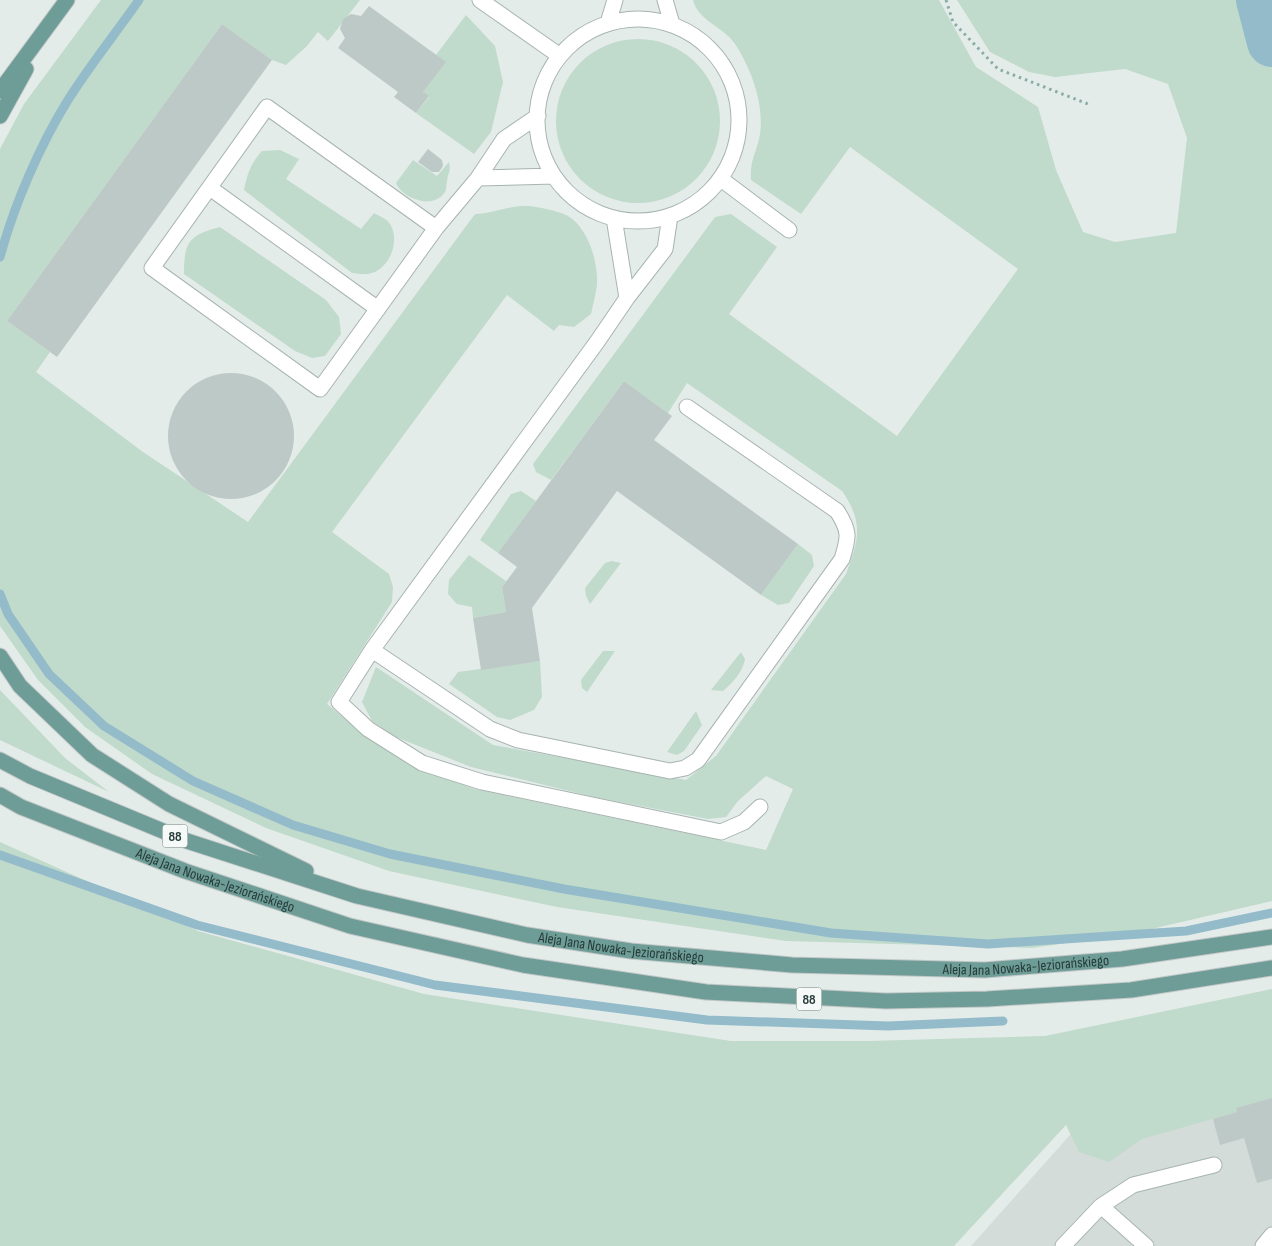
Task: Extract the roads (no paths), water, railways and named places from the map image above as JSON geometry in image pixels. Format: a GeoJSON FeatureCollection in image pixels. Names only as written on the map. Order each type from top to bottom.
{"type":"FeatureCollection","features":[{"type":"Feature","properties":{"kind":"main road"},"geometry":{"type":"LineString","coordinates":[[0,91],[67,0]]}},
{"type":"Feature","properties":{"kind":"main road"},"geometry":{"type":"LineString","coordinates":[[0,116],[54,17]]}},
{"type":"Feature","properties":{"kind":"main road"},"geometry":{"type":"LineString","coordinates":[[0,656],[20,686],[92,755],[169,804],[357,896]]}},
{"type":"Feature","properties":{"kind":"main road","name":"Aleja Jana Nowaka-Jeziorańskiego"},"geometry":{"type":"LineString","coordinates":[[0,760],[30,776],[187,841],[357,896],[527,935],[650,953],[792,966],[985,970],[1122,958],[1272,937]]}},
{"type":"Feature","properties":{"kind":"main road","name":"Aleja Jana Nowaka-Jeziorańskiego"},"geometry":{"type":"LineString","coordinates":[[0,795],[21,807],[185,871],[350,926],[523,965],[706,992],[886,1001],[987,999],[1131,990],[1272,968]]}},
{"type":"Feature","properties":{"kind":"lane"},"geometry":{"type":"LineString","coordinates":[[480,0],[560,56]]}},
{"type":"Feature","properties":{"kind":"lane"},"geometry":{"type":"LineString","coordinates":[[608,23],[615,0]]}},
{"type":"Feature","properties":{"kind":"lane"},"geometry":{"type":"LineString","coordinates":[[665,0],[672,24]]}},
{"type":"Feature","properties":{"kind":"lane"},"geometry":{"type":"LineString","coordinates":[[640,19],[672,24],[705,43],[728,72],[737,99],[739,108],[737,145],[721,179],[698,201],[670,216],[642,221],[614,218],[591,209],[571,194],[554,176],[541,147],[538,116],[543,87],[548,74],[560,56],[590,30],[608,23],[640,19]]}},
{"type":"Feature","properties":{"kind":"lane"},"geometry":{"type":"LineString","coordinates":[[436,228],[267,108],[152,268],[320,389],[436,228],[478,178],[504,139],[538,116]]}},
{"type":"Feature","properties":{"kind":"lane"},"geometry":{"type":"LineString","coordinates":[[478,178],[554,176]]}},
{"type":"Feature","properties":{"kind":"lane"},"geometry":{"type":"LineString","coordinates":[[721,179],[789,230]]}},
{"type":"Feature","properties":{"kind":"lane"},"geometry":{"type":"LineString","coordinates":[[210,188],[378,309]]}},
{"type":"Feature","properties":{"kind":"lane"},"geometry":{"type":"LineString","coordinates":[[670,216],[665,249],[627,298],[598,342],[372,650],[339,702],[368,729],[422,763],[482,782],[721,832],[744,822],[760,807]]}},
{"type":"Feature","properties":{"kind":"lane"},"geometry":{"type":"LineString","coordinates":[[614,218],[627,298]]}},
{"type":"Feature","properties":{"kind":"lane"},"geometry":{"type":"LineString","coordinates":[[372,650],[490,729],[518,740],[670,771],[685,768],[698,760],[842,559],[846,544],[846,526],[837,511],[687,407]]}},
{"type":"Feature","properties":{"kind":"lane"},"geometry":{"type":"LineString","coordinates":[[1063,1246],[1101,1206],[1132,1185],[1214,1165]]}},
{"type":"Feature","properties":{"kind":"lane"},"geometry":{"type":"LineString","coordinates":[[1101,1206],[1146,1246]]}},
{"type":"Feature","properties":{"kind":"lane"},"geometry":{"type":"LineString","coordinates":[[1263,1246],[1272,1235]]}},
{"type":"Feature","properties":{"kind":"waterway"},"geometry":{"type":"LineString","coordinates":[[0,257],[20,196],[48,136],[85,74],[139,0]]}},
{"type":"Feature","properties":{"kind":"waterway"},"geometry":{"type":"LineString","coordinates":[[1261,0],[1272,42]]}},
{"type":"Feature","properties":{"kind":"waterway"},"geometry":{"type":"LineString","coordinates":[[0,594],[8,614],[49,674],[104,726],[193,781],[293,825],[390,854],[564,889],[831,933],[988,944],[1186,931],[1272,913]]}},
{"type":"Feature","properties":{"kind":"waterway"},"geometry":{"type":"LineString","coordinates":[[0,855],[197,925],[435,985],[707,1020],[888,1026],[1003,1021]]}}]}
